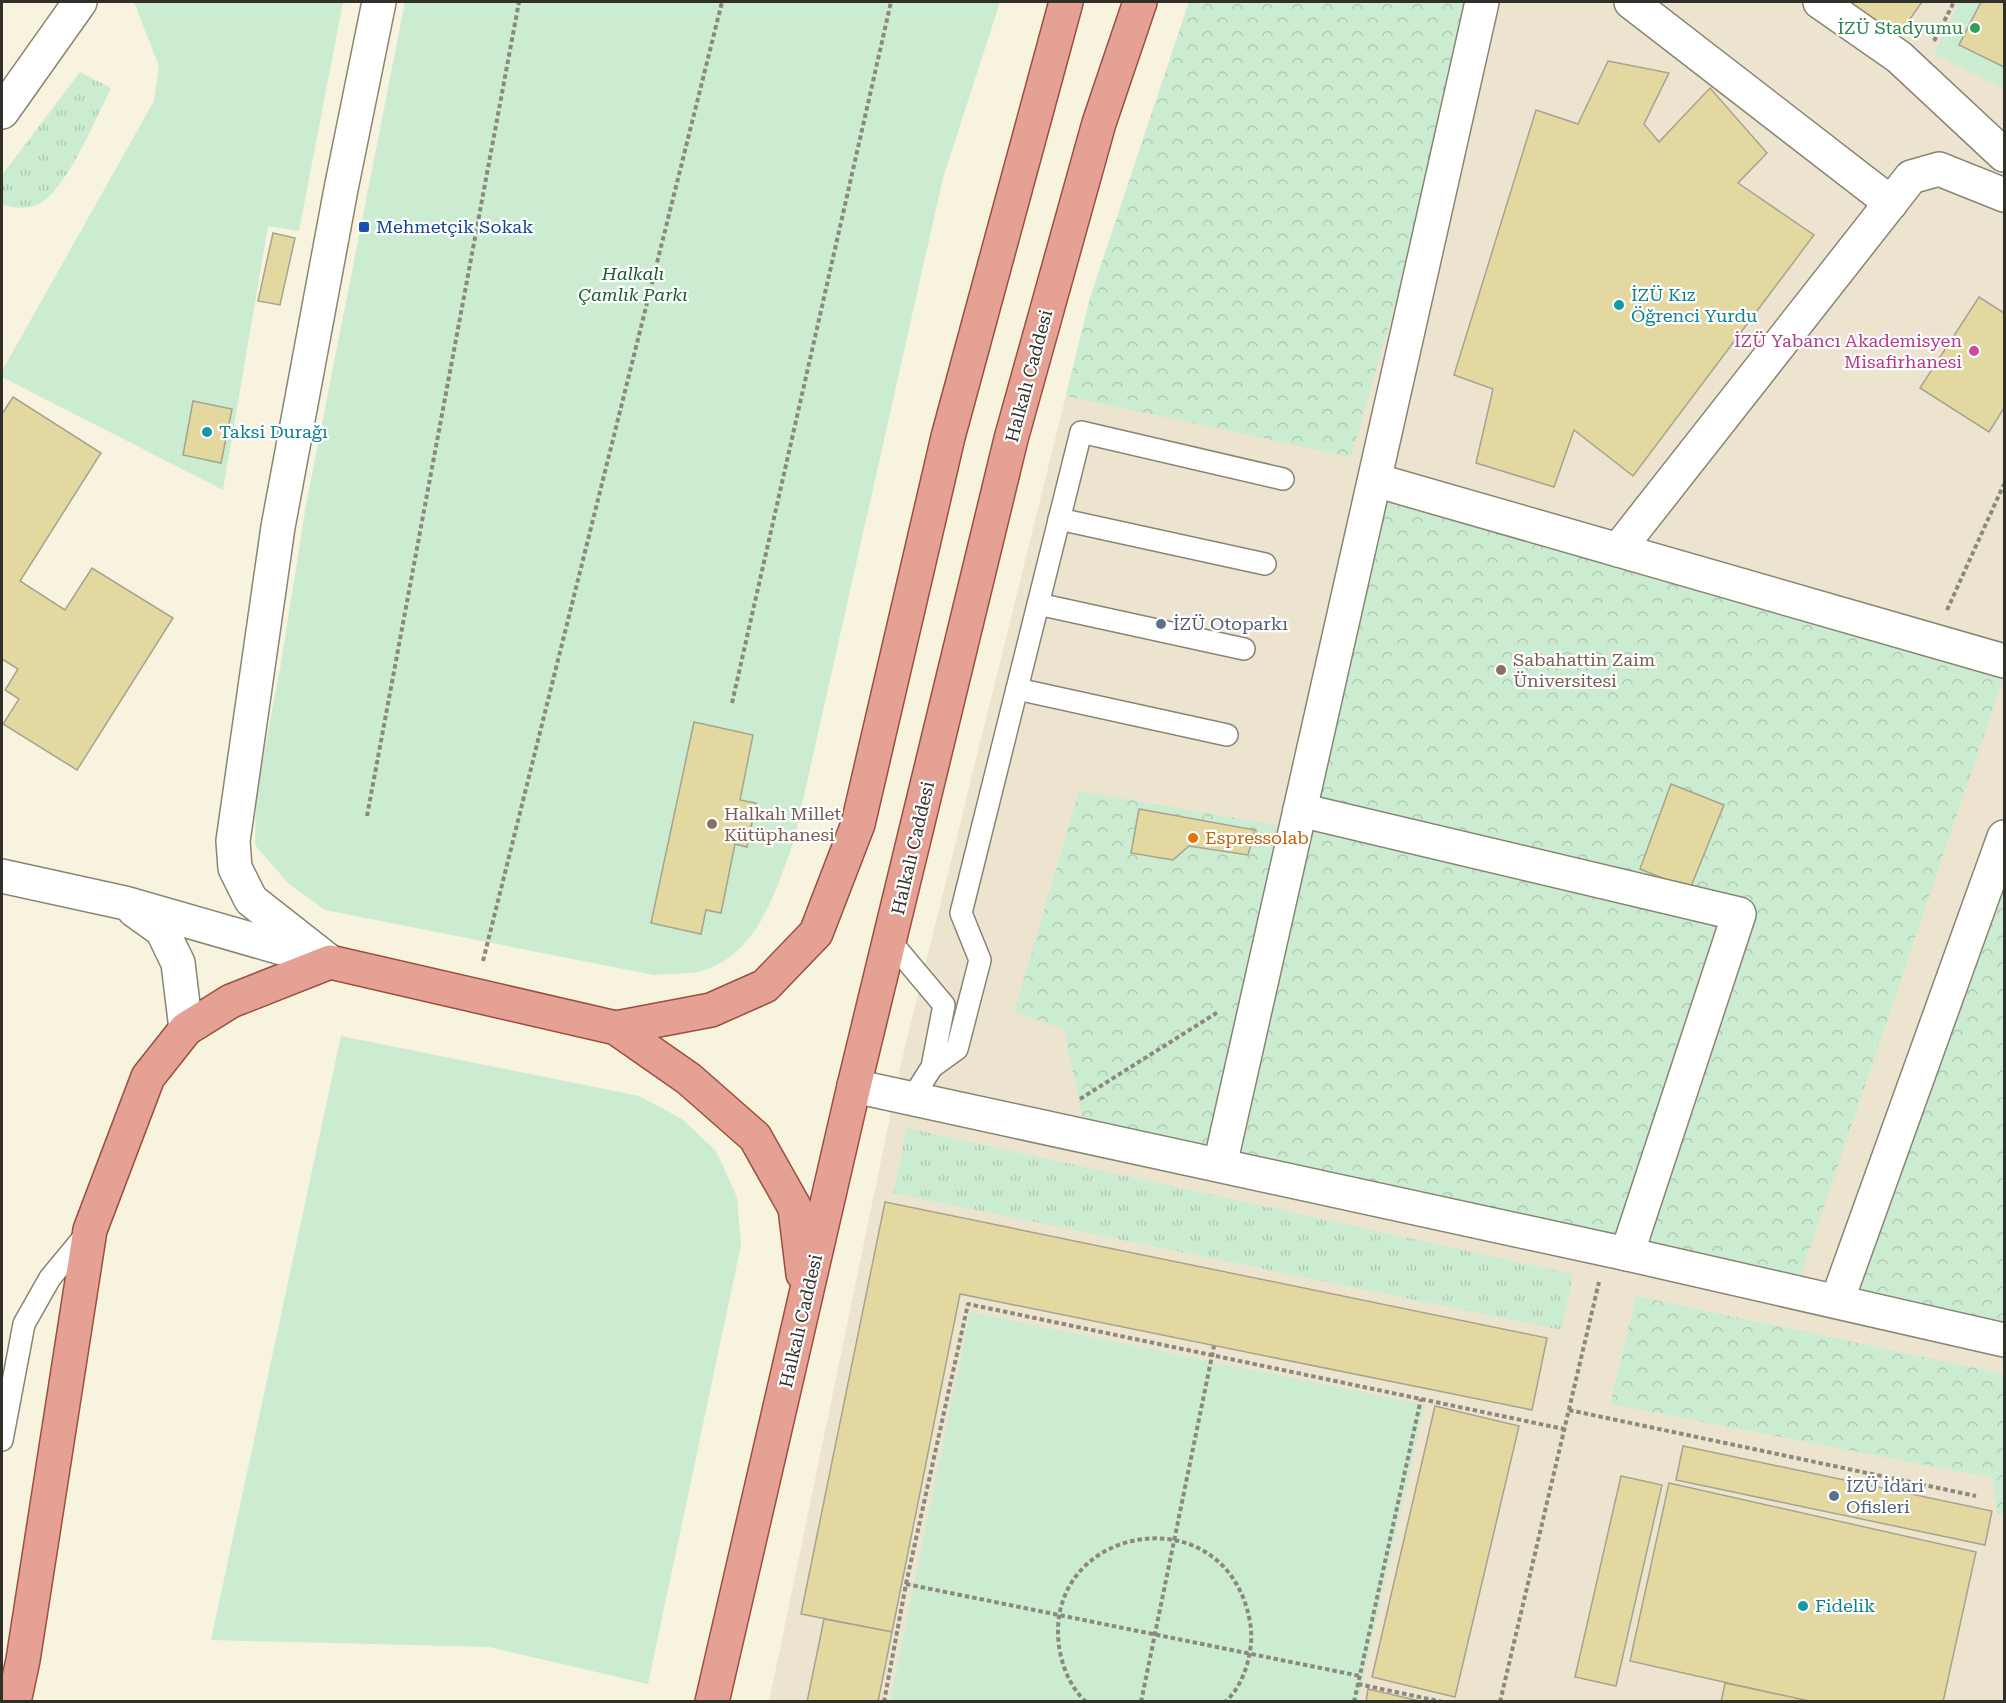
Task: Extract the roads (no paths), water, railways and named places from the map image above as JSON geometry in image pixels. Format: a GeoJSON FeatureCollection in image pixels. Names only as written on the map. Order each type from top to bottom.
{"type":"FeatureCollection","features":[{"type":"Feature","properties":{"kind":"main road"},"geometry":{"type":"LineString","coordinates":[[616,1028],[711,1010],[765,986],[816,933],[858,824],[948,437],[1066,2]]}},
{"type":"Feature","properties":{"kind":"main road","name":"Halkalı Caddesi"},"geometry":{"type":"LineString","coordinates":[[712,1701],[854,1086],[891,942],[1011,439],[1099,123],[1140,2]]}},
{"type":"Feature","properties":{"kind":"main road"},"geometry":{"type":"LineString","coordinates":[[14,1701],[23,1660],[90,1230],[148,1077],[186,1029],[231,1001],[330,962],[616,1028],[689,1079],[755,1137],[795,1208],[806,1300]]}},
{"type":"Feature","properties":{"kind":"street"},"geometry":{"type":"LineString","coordinates":[[2,112],[80,2]]}},
{"type":"Feature","properties":{"kind":"street"},"geometry":{"type":"LineString","coordinates":[[330,962],[251,900],[236,868],[233,840],[279,527],[341,189],[379,2]]}},
{"type":"Feature","properties":{"kind":"street"},"geometry":{"type":"LineString","coordinates":[[1220,1165],[1482,2]]}},
{"type":"Feature","properties":{"kind":"street"},"geometry":{"type":"LineString","coordinates":[[1631,2],[1891,204]]}},
{"type":"Feature","properties":{"kind":"street"},"geometry":{"type":"LineString","coordinates":[[1820,2],[1899,57],[2004,155]]}},
{"type":"Feature","properties":{"kind":"street"},"geometry":{"type":"LineString","coordinates":[[1618,550],[1911,177],[1939,169],[2004,195]]}},
{"type":"Feature","properties":{"kind":"street"},"geometry":{"type":"LineString","coordinates":[[1375,480],[2004,661]]}},
{"type":"Feature","properties":{"kind":"street"},"geometry":{"type":"LineString","coordinates":[[1300,810],[1739,914],[1617,1252]]}},
{"type":"Feature","properties":{"kind":"street"},"geometry":{"type":"LineString","coordinates":[[1837,1301],[2004,837]]}},
{"type":"Feature","properties":{"kind":"street"},"geometry":{"type":"LineString","coordinates":[[2,876],[125,903],[330,962]]}},
{"type":"Feature","properties":{"kind":"street"},"geometry":{"type":"LineString","coordinates":[[125,903],[162,930],[166,938],[178,963],[186,1029]]}},
{"type":"Feature","properties":{"kind":"street"},"geometry":{"type":"LineString","coordinates":[[854,1086],[1617,1252],[2004,1340]]}},
{"type":"Feature","properties":{"kind":"lane"},"geometry":{"type":"LineString","coordinates":[[913,1097],[932,1067],[957,1048],[980,960],[961,913],[1081,432],[1283,479]]}},
{"type":"Feature","properties":{"kind":"lane"},"geometry":{"type":"LineString","coordinates":[[1059,519],[1265,564]]}},
{"type":"Feature","properties":{"kind":"lane"},"geometry":{"type":"LineString","coordinates":[[1038,604],[1244,649]]}},
{"type":"Feature","properties":{"kind":"lane"},"geometry":{"type":"LineString","coordinates":[[1017,689],[1227,735]]}},
{"type":"Feature","properties":{"kind":"lane"},"geometry":{"type":"LineString","coordinates":[[891,942],[944,1005]]}},
{"type":"Feature","properties":{"kind":"lane"},"geometry":{"type":"LineString","coordinates":[[944,1005],[968,1004]]}},
{"type":"Feature","properties":{"kind":"lane"},"geometry":{"type":"LineString","coordinates":[[932,1067],[944,1005]]}},
{"type":"Feature","properties":{"kind":"lane"},"geometry":{"type":"LineString","coordinates":[[2,1440],[24,1324],[34,1302],[55,1271],[90,1230]]}},
{"type":"Feature","properties":{"kind":"place","name":"İZÜ Stadyumu"},"geometry":{"type":"Point","coordinates":[1975,28]}},
{"type":"Feature","properties":{"kind":"place","name":"Mehmetçik Sokak"},"geometry":{"type":"Point","coordinates":[364,227]}},
{"type":"Feature","properties":{"kind":"place","name":"İZÜ Kız Öğrenci Yurdu"},"geometry":{"type":"Point","coordinates":[1619,305]}},
{"type":"Feature","properties":{"kind":"place","name":"İZÜ Yabancı Akademisyen Misafirhanesi"},"geometry":{"type":"Point","coordinates":[1974,351]}},
{"type":"Feature","properties":{"kind":"place","name":"Taksi Durağı"},"geometry":{"type":"Point","coordinates":[207,432]}},
{"type":"Feature","properties":{"kind":"place","name":"İZÜ Otoparkı"},"geometry":{"type":"Point","coordinates":[1161,624]}},
{"type":"Feature","properties":{"kind":"place","name":"Sabahattin Zaim Üniversitesi"},"geometry":{"type":"Point","coordinates":[1501,670]}},
{"type":"Feature","properties":{"kind":"place","name":"Halkalı Millet Kütüphanesi"},"geometry":{"type":"Point","coordinates":[712,824]}},
{"type":"Feature","properties":{"kind":"place","name":"Espressolab"},"geometry":{"type":"Point","coordinates":[1193,838]}},
{"type":"Feature","properties":{"kind":"place","name":"İZÜ İdari Ofisleri"},"geometry":{"type":"Point","coordinates":[1834,1496]}},
{"type":"Feature","properties":{"kind":"place","name":"Fidelik"},"geometry":{"type":"Point","coordinates":[1803,1606]}},
{"type":"Feature","properties":{"kind":"park label","name":"Halkalı Çamlık Parkı"},"geometry":{"type":"Point","coordinates":[633,284]}}]}
